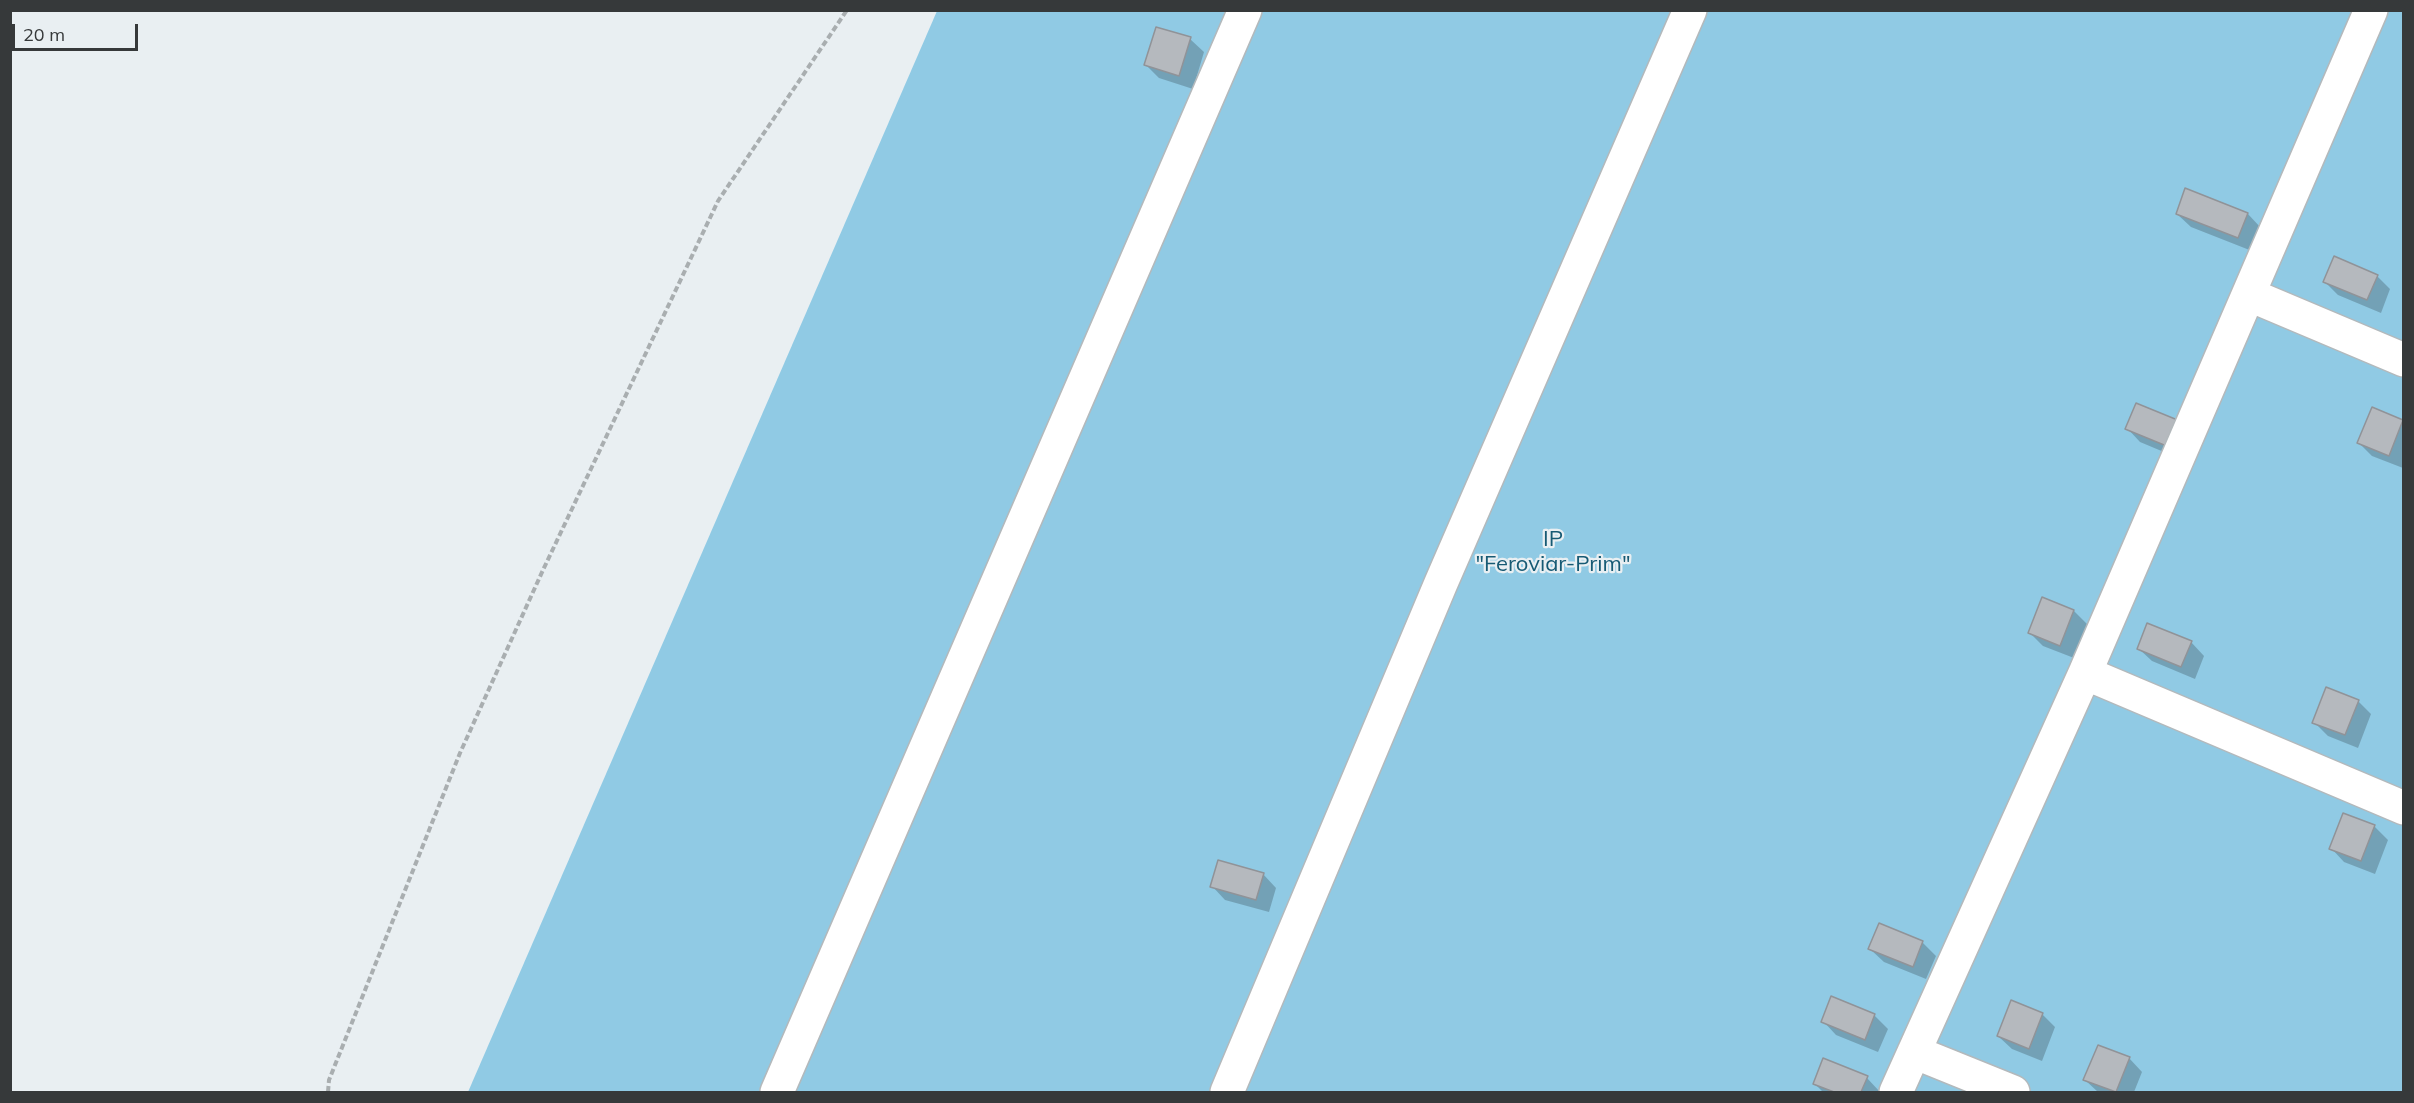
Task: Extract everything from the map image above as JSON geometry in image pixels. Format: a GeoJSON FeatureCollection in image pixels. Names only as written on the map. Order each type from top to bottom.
{"type":"FeatureCollection","features":[{"type":"Feature","properties":{"kind":"street"},"geometry":{"type":"LineString","coordinates":[[777,1092],[1245,10]]}},
{"type":"Feature","properties":{"kind":"street"},"geometry":{"type":"LineString","coordinates":[[1227,1092],[1437,594],[1690,10]]}},
{"type":"Feature","properties":{"kind":"street"},"geometry":{"type":"LineString","coordinates":[[1896,1092],[2085,673],[2371,10]]}},
{"type":"Feature","properties":{"kind":"street"},"geometry":{"type":"LineString","coordinates":[[2250,295],[2403,360]]}},
{"type":"Feature","properties":{"kind":"street"},"geometry":{"type":"LineString","coordinates":[[2085,673],[2403,808]]}},
{"type":"Feature","properties":{"kind":"street"},"geometry":{"type":"LineString","coordinates":[[1914,1052],[2013,1092]]}},
{"type":"Feature","properties":{"kind":"path"},"geometry":{"type":"LineString","coordinates":[[328,1092],[329,1080],[460,753],[543,570],[718,201],[847,10]]}},
{"type":"Feature","properties":{"kind":"green space","name":"IP \"Feroviar-Prim\""},"geometry":{"type":"Polygon","coordinates":[[[937,11],[2403,11],[2403,1092],[468,1092],[937,11]]]}},
{"type":"Feature","properties":{"kind":"building"},"geometry":{"type":"Polygon","coordinates":[[[1156,27],[1191,37],[1179,76],[1144,65],[1156,27]]]}},
{"type":"Feature","properties":{"kind":"building"},"geometry":{"type":"Polygon","coordinates":[[[2185,188],[2248,213],[2238,238],[2176,214],[2185,188]]]}},
{"type":"Feature","properties":{"kind":"building"},"geometry":{"type":"Polygon","coordinates":[[[2334,256],[2378,275],[2367,300],[2323,282],[2334,256]]]}},
{"type":"Feature","properties":{"kind":"building"},"geometry":{"type":"Polygon","coordinates":[[[2136,403],[2180,421],[2169,447],[2125,429],[2136,403]]]}},
{"type":"Feature","properties":{"kind":"building"},"geometry":{"type":"Polygon","coordinates":[[[2372,407],[2403,420],[2389,456],[2357,443],[2372,407]]]}},
{"type":"Feature","properties":{"kind":"building"},"geometry":{"type":"Polygon","coordinates":[[[2042,597],[2074,610],[2060,646],[2028,633],[2042,597]]]}},
{"type":"Feature","properties":{"kind":"building"},"geometry":{"type":"Polygon","coordinates":[[[2147,623],[2192,641],[2181,667],[2137,649],[2147,623]]]}},
{"type":"Feature","properties":{"kind":"building"},"geometry":{"type":"Polygon","coordinates":[[[2326,687],[2359,700],[2345,735],[2312,723],[2326,687]]]}},
{"type":"Feature","properties":{"kind":"building"},"geometry":{"type":"Polygon","coordinates":[[[2343,813],[2375,825],[2361,861],[2329,849],[2343,813]]]}},
{"type":"Feature","properties":{"kind":"building"},"geometry":{"type":"Polygon","coordinates":[[[1218,860],[1264,873],[1256,900],[1210,887],[1218,860]]]}},
{"type":"Feature","properties":{"kind":"building"},"geometry":{"type":"Polygon","coordinates":[[[1879,923],[1923,941],[1913,967],[1868,949],[1879,923]]]}},
{"type":"Feature","properties":{"kind":"building"},"geometry":{"type":"Polygon","coordinates":[[[1831,996],[1875,1014],[1865,1040],[1821,1022],[1831,996]]]}},
{"type":"Feature","properties":{"kind":"building"},"geometry":{"type":"Polygon","coordinates":[[[2011,1000],[2043,1013],[2029,1049],[1997,1036],[2011,1000]]]}},
{"type":"Feature","properties":{"kind":"building"},"geometry":{"type":"Polygon","coordinates":[[[2098,1045],[2130,1057],[2116,1092],[2083,1080],[2098,1045]]]}},
{"type":"Feature","properties":{"kind":"building"},"geometry":{"type":"Polygon","coordinates":[[[1823,1058],[1868,1076],[1861,1092],[1834,1092],[1813,1084],[1823,1058]]]}}]}
